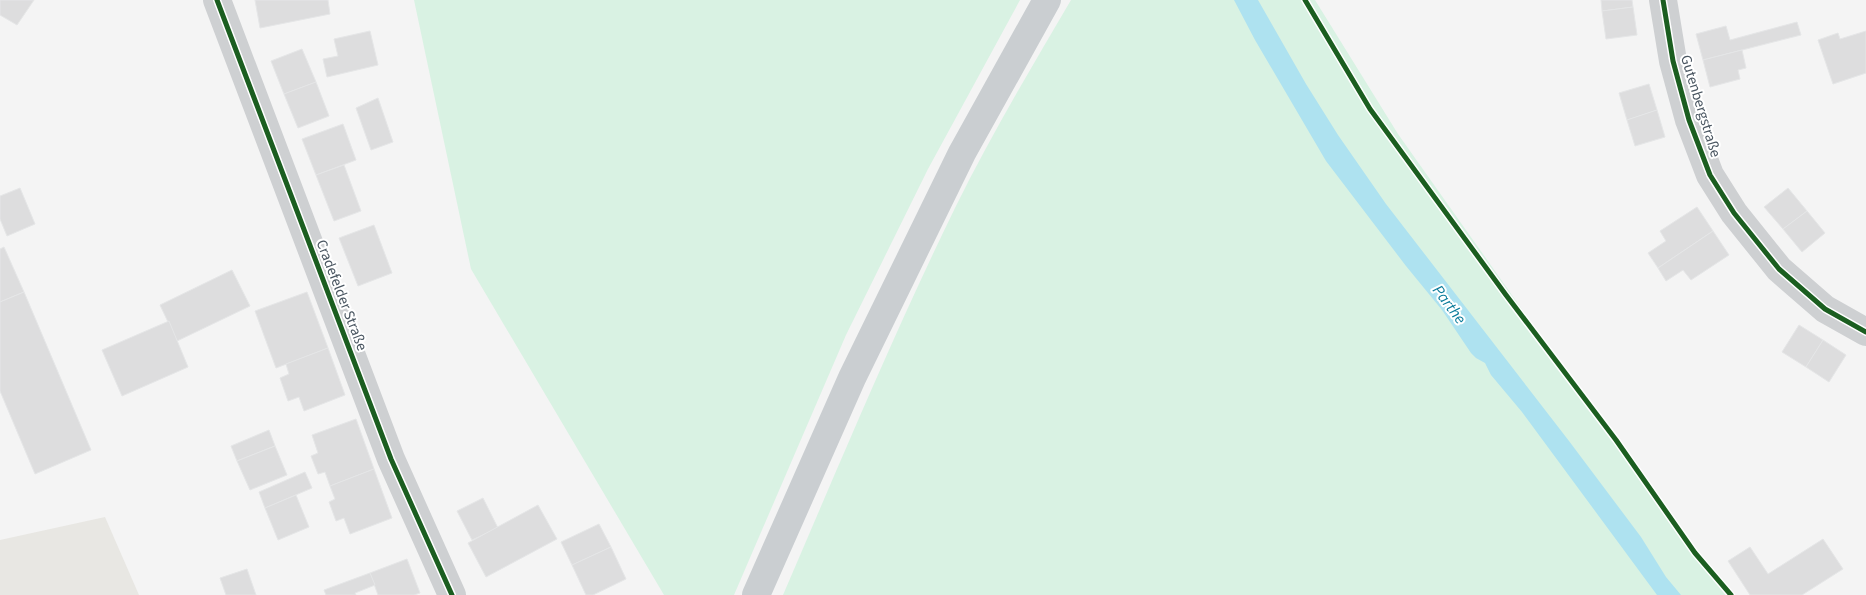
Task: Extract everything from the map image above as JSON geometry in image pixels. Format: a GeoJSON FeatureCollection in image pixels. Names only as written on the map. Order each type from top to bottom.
{"type":"FeatureCollection","features":[{"type":"Feature","properties":{"kind":"main road"},"geometry":{"type":"LineString","coordinates":[[756,595],[852,378],[962,152],[1047,0]]}},
{"type":"Feature","properties":{"kind":"street","name":"Cradefelder Straße"},"geometry":{"type":"LineString","coordinates":[[217,0],[391,460],[452,595]]}},
{"type":"Feature","properties":{"kind":"street","name":"Gutenbergstraße"},"geometry":{"type":"LineString","coordinates":[[1663,0],[1673,62],[1689,120],[1710,175],[1734,213],[1779,269],[1825,309],[1866,332]]}},
{"type":"Feature","properties":{"kind":"shaded area"},"geometry":{"type":"Polygon","coordinates":[[[105,517],[139,595],[0,595],[0,540],[105,517]]]}},
{"type":"Feature","properties":{"kind":"green space"},"geometry":{"type":"Polygon","coordinates":[[[414,0],[1020,0],[928,169],[846,335],[734,595],[664,595],[471,269],[414,0]]]}},
{"type":"Feature","properties":{"kind":"green space"},"geometry":{"type":"Polygon","coordinates":[[[1071,0],[1315,0],[1398,134],[1698,558],[1732,595],[783,595],[888,352],[968,181],[1071,0]]]}},
{"type":"Feature","properties":{"kind":"water","name":"Parthe"},"geometry":{"type":"Polygon","coordinates":[[[1234,0],[1258,0],[1306,84],[1338,135],[1386,204],[1569,441],[1641,537],[1666,577],[1681,595],[1657,595],[1522,412],[1491,375],[1485,363],[1471,353],[1442,310],[1326,161],[1255,40],[1234,0]]]}},
{"type":"Feature","properties":{"kind":"building"},"geometry":{"type":"Polygon","coordinates":[[[0,0],[34,0],[17,25],[0,15],[0,0]]]}},
{"type":"Feature","properties":{"kind":"building"},"geometry":{"type":"Polygon","coordinates":[[[255,0],[328,0],[330,14],[260,28],[255,0]]]}},
{"type":"Feature","properties":{"kind":"building"},"geometry":{"type":"Polygon","coordinates":[[[1601,0],[1632,0],[1633,7],[1602,11],[1601,0]]]}},
{"type":"Feature","properties":{"kind":"building"},"geometry":{"type":"Polygon","coordinates":[[[1633,7],[1637,35],[1606,39],[1602,11],[1633,7]]]}},
{"type":"Feature","properties":{"kind":"building"},"geometry":{"type":"Polygon","coordinates":[[[1797,22],[1801,35],[1703,60],[1696,34],[1726,26],[1730,40],[1797,22]]]}},
{"type":"Feature","properties":{"kind":"building"},"geometry":{"type":"Polygon","coordinates":[[[370,31],[378,65],[327,77],[323,59],[338,56],[334,39],[370,31]]]}},
{"type":"Feature","properties":{"kind":"building"},"geometry":{"type":"Polygon","coordinates":[[[1866,31],[1866,73],[1833,84],[1818,40],[1838,33],[1840,39],[1866,31]]]}},
{"type":"Feature","properties":{"kind":"building"},"geometry":{"type":"Polygon","coordinates":[[[302,49],[316,82],[284,94],[271,61],[302,49]]]}},
{"type":"Feature","properties":{"kind":"building"},"geometry":{"type":"Polygon","coordinates":[[[1742,50],[1746,68],[1738,70],[1740,79],[1710,87],[1703,60],[1742,50]]]}},
{"type":"Feature","properties":{"kind":"building"},"geometry":{"type":"Polygon","coordinates":[[[316,82],[329,116],[298,128],[284,94],[316,82]]]}},
{"type":"Feature","properties":{"kind":"building"},"geometry":{"type":"Polygon","coordinates":[[[1649,84],[1657,110],[1627,120],[1619,93],[1649,84]]]}},
{"type":"Feature","properties":{"kind":"building"},"geometry":{"type":"Polygon","coordinates":[[[378,98],[393,142],[371,150],[356,108],[378,98]]]}},
{"type":"Feature","properties":{"kind":"building"},"geometry":{"type":"Polygon","coordinates":[[[1657,110],[1665,137],[1635,146],[1627,120],[1657,110]]]}},
{"type":"Feature","properties":{"kind":"building"},"geometry":{"type":"Polygon","coordinates":[[[343,124],[356,160],[316,175],[302,139],[343,124]]]}},
{"type":"Feature","properties":{"kind":"building"},"geometry":{"type":"Polygon","coordinates":[[[344,165],[361,211],[334,221],[316,175],[344,165]]]}},
{"type":"Feature","properties":{"kind":"building"},"geometry":{"type":"Polygon","coordinates":[[[20,188],[35,224],[7,236],[0,219],[0,196],[20,188]]]}},
{"type":"Feature","properties":{"kind":"building"},"geometry":{"type":"Polygon","coordinates":[[[1788,188],[1807,211],[1783,229],[1764,207],[1788,188]]]}},
{"type":"Feature","properties":{"kind":"building"},"geometry":{"type":"Polygon","coordinates":[[[1697,207],[1713,231],[1658,268],[1648,253],[1666,241],[1660,231],[1697,207]]]}},
{"type":"Feature","properties":{"kind":"building"},"geometry":{"type":"Polygon","coordinates":[[[1807,211],[1825,233],[1802,252],[1783,229],[1807,211]]]}},
{"type":"Feature","properties":{"kind":"building"},"geometry":{"type":"Polygon","coordinates":[[[374,225],[392,273],[358,286],[339,238],[374,225]]]}},
{"type":"Feature","properties":{"kind":"building"},"geometry":{"type":"Polygon","coordinates":[[[1713,231],[1729,255],[1691,280],[1683,270],[1666,281],[1658,268],[1713,231]]]}},
{"type":"Feature","properties":{"kind":"building"},"geometry":{"type":"Polygon","coordinates":[[[4,247],[24,292],[0,302],[0,249],[4,247]]]}},
{"type":"Feature","properties":{"kind":"building"},"geometry":{"type":"Polygon","coordinates":[[[232,270],[250,306],[177,341],[160,305],[232,270]]]}},
{"type":"Feature","properties":{"kind":"building"},"geometry":{"type":"Polygon","coordinates":[[[24,292],[91,450],[35,474],[0,391],[0,302],[24,292]]]}},
{"type":"Feature","properties":{"kind":"building"},"geometry":{"type":"Polygon","coordinates":[[[307,292],[328,348],[276,368],[255,311],[307,292]]]}},
{"type":"Feature","properties":{"kind":"building"},"geometry":{"type":"Polygon","coordinates":[[[169,321],[188,367],[122,396],[102,350],[169,321]]]}},
{"type":"Feature","properties":{"kind":"building"},"geometry":{"type":"Polygon","coordinates":[[[1799,325],[1823,340],[1806,367],[1782,352],[1799,325]]]}},
{"type":"Feature","properties":{"kind":"building"},"geometry":{"type":"Polygon","coordinates":[[[1823,340],[1846,355],[1829,382],[1806,367],[1823,340]]]}},
{"type":"Feature","properties":{"kind":"building"},"geometry":{"type":"Polygon","coordinates":[[[328,348],[345,395],[304,411],[299,397],[288,401],[280,378],[289,374],[286,364],[328,348]]]}},
{"type":"Feature","properties":{"kind":"building"},"geometry":{"type":"Polygon","coordinates":[[[356,419],[374,469],[330,486],[325,472],[318,474],[311,456],[318,453],[312,435],[356,419]]]}},
{"type":"Feature","properties":{"kind":"building"},"geometry":{"type":"Polygon","coordinates":[[[269,430],[275,446],[237,461],[231,446],[269,430]]]}},
{"type":"Feature","properties":{"kind":"building"},"geometry":{"type":"Polygon","coordinates":[[[275,446],[287,475],[250,490],[237,461],[275,446]]]}},
{"type":"Feature","properties":{"kind":"building"},"geometry":{"type":"Polygon","coordinates":[[[374,469],[392,518],[350,534],[344,518],[336,521],[329,502],[335,499],[330,486],[374,469]]]}},
{"type":"Feature","properties":{"kind":"building"},"geometry":{"type":"Polygon","coordinates":[[[305,472],[312,488],[265,508],[259,492],[305,472]]]}},
{"type":"Feature","properties":{"kind":"building"},"geometry":{"type":"Polygon","coordinates":[[[296,495],[309,527],[278,540],[265,508],[296,495]]]}},
{"type":"Feature","properties":{"kind":"building"},"geometry":{"type":"Polygon","coordinates":[[[483,498],[498,528],[472,540],[457,511],[483,498]]]}},
{"type":"Feature","properties":{"kind":"building"},"geometry":{"type":"Polygon","coordinates":[[[538,505],[557,539],[486,577],[468,543],[538,505]]]}},
{"type":"Feature","properties":{"kind":"building"},"geometry":{"type":"Polygon","coordinates":[[[599,524],[611,547],[572,565],[561,542],[599,524]]]}},
{"type":"Feature","properties":{"kind":"building"},"geometry":{"type":"Polygon","coordinates":[[[1823,539],[1843,569],[1802,595],[1750,595],[1728,561],[1750,547],[1768,574],[1823,539]]]}},
{"type":"Feature","properties":{"kind":"building"},"geometry":{"type":"Polygon","coordinates":[[[611,547],[626,579],[593,595],[586,595],[572,565],[611,547]]]}},
{"type":"Feature","properties":{"kind":"building"},"geometry":{"type":"Polygon","coordinates":[[[407,559],[420,593],[414,595],[378,595],[370,573],[407,559]]]}},
{"type":"Feature","properties":{"kind":"building"},"geometry":{"type":"Polygon","coordinates":[[[247,569],[256,595],[226,595],[220,578],[247,569]]]}},
{"type":"Feature","properties":{"kind":"building"},"geometry":{"type":"Polygon","coordinates":[[[370,573],[375,585],[355,593],[356,595],[326,595],[324,590],[370,573]]]}},
{"type":"Feature","properties":{"kind":"cycle path"},"geometry":{"type":"LineString","coordinates":[[217,0],[391,459],[452,595]]}},
{"type":"Feature","properties":{"kind":"cycle path"},"geometry":{"type":"LineString","coordinates":[[1305,0],[1370,109],[1506,295],[1616,440],[1695,553],[1731,595]]}},
{"type":"Feature","properties":{"kind":"cycle path"},"geometry":{"type":"LineString","coordinates":[[1663,0],[1673,61],[1689,120],[1710,175],[1734,213],[1779,269],[1825,309],[1866,332]]}}]}
